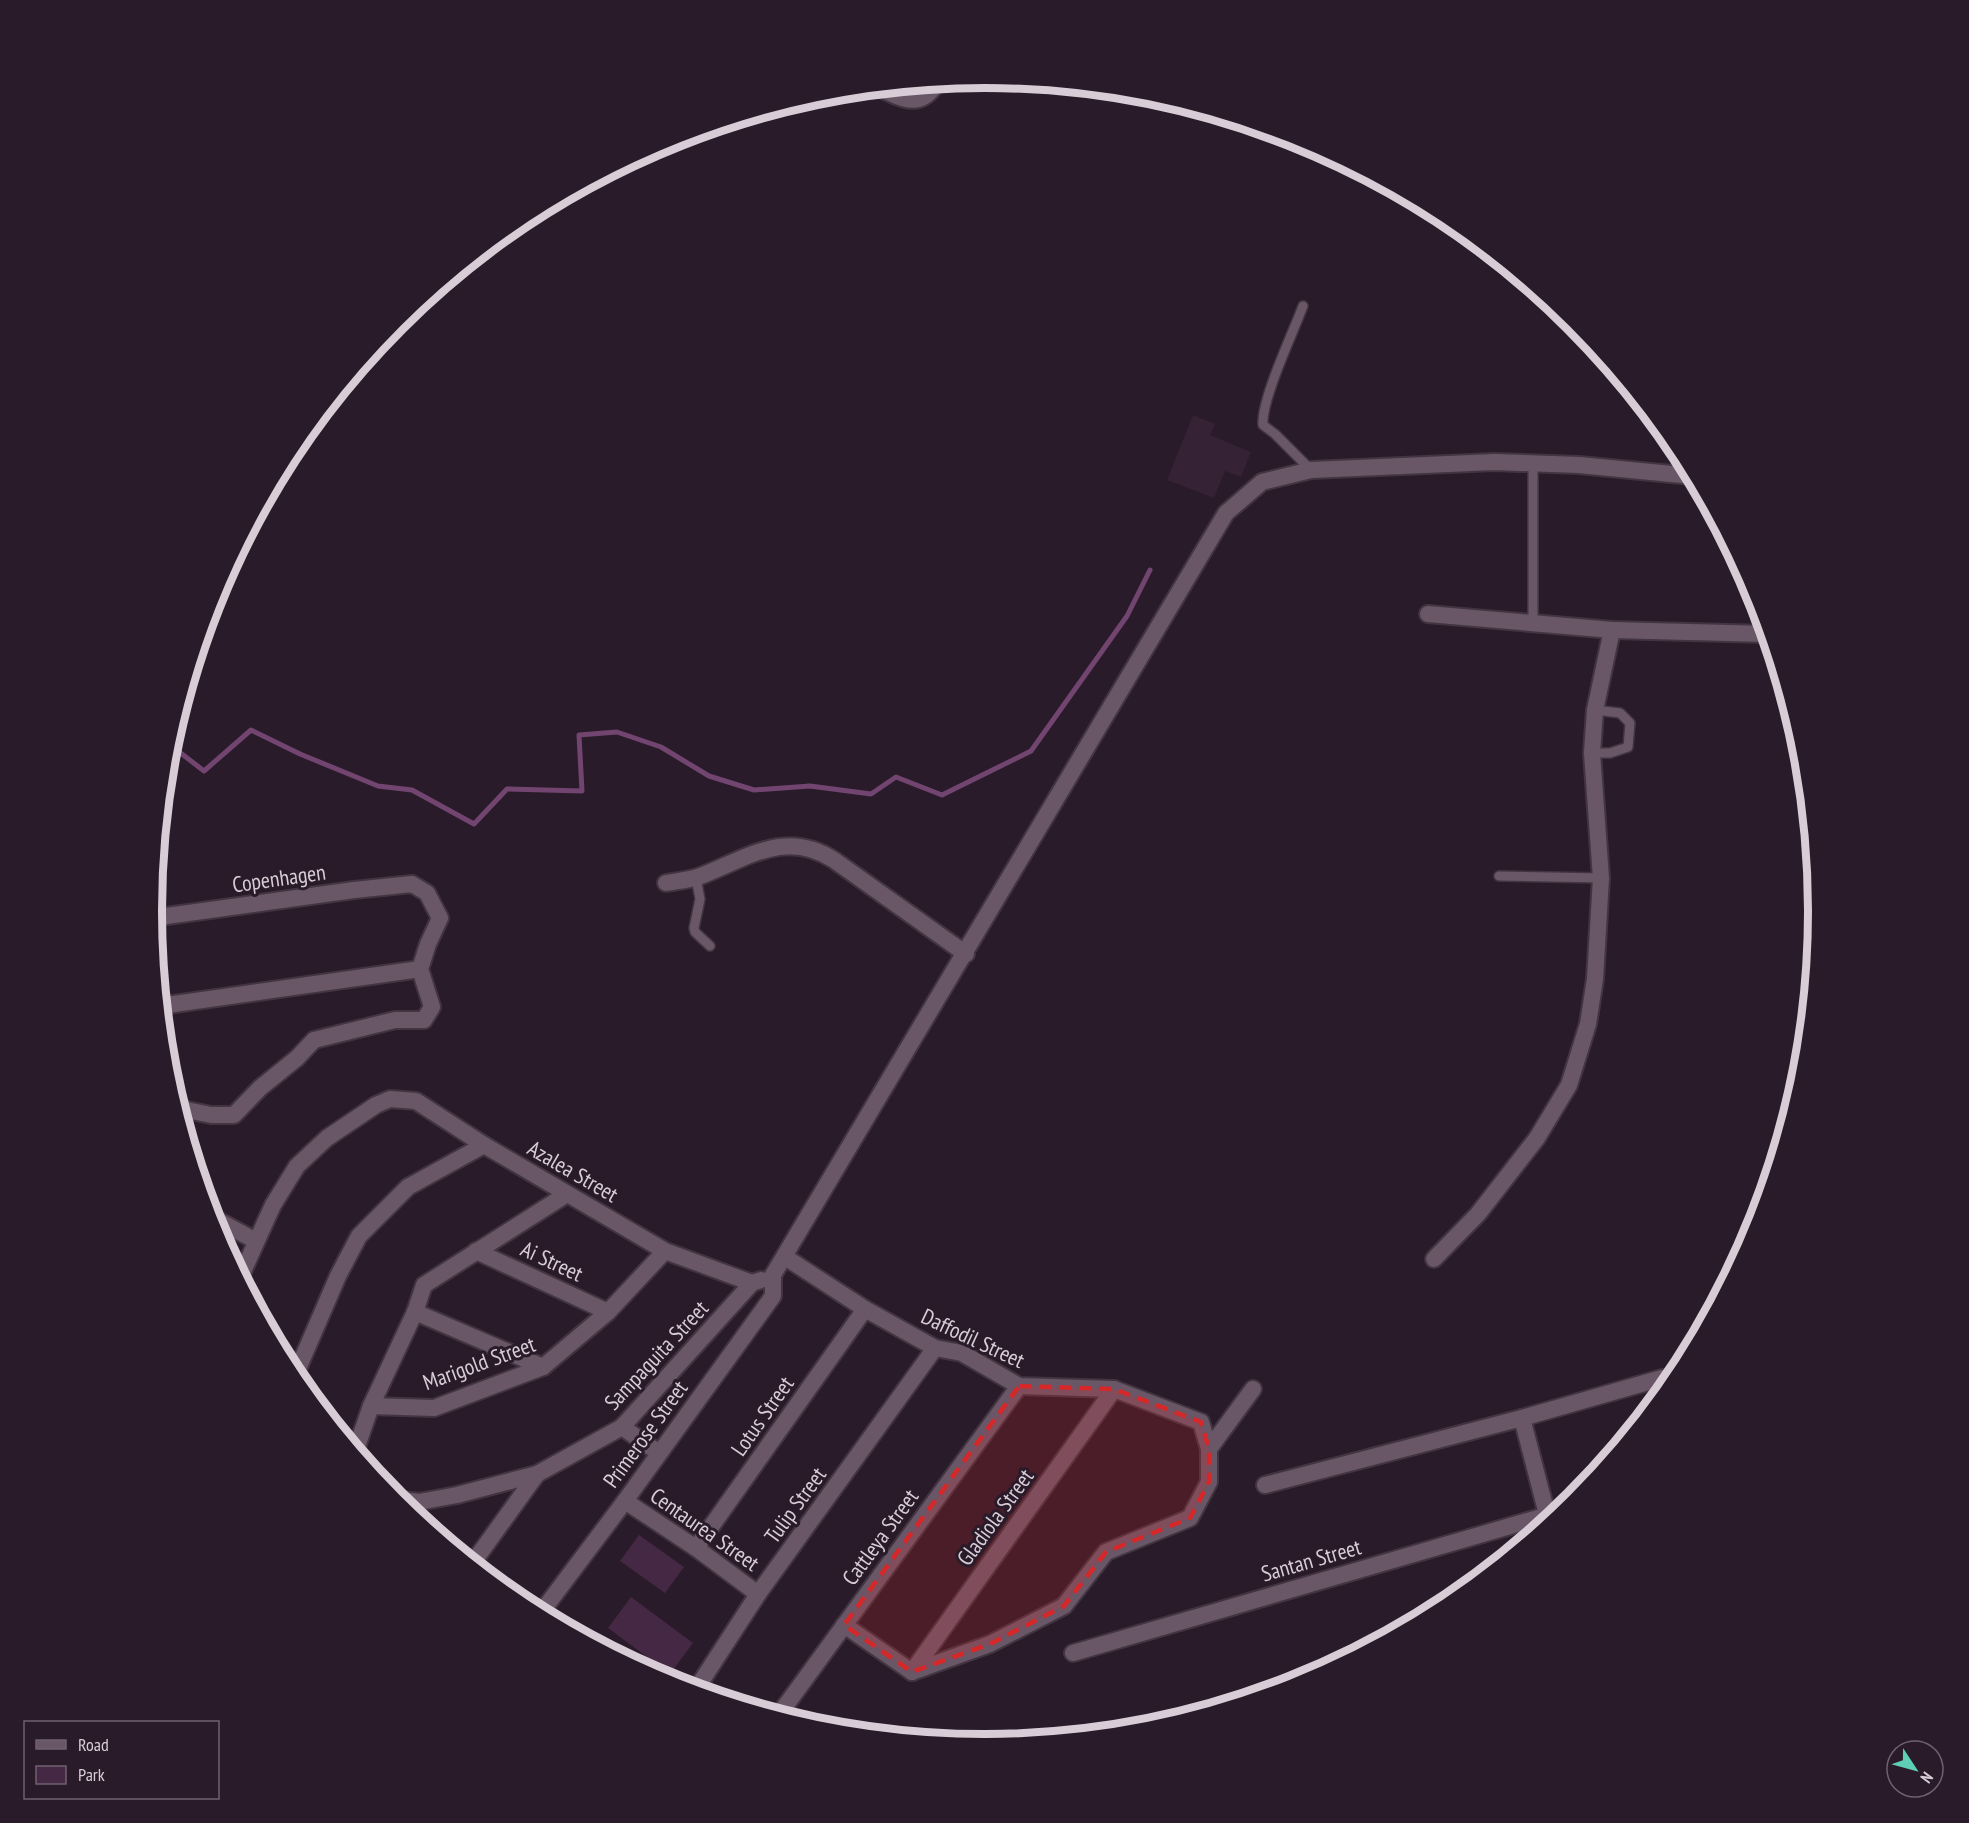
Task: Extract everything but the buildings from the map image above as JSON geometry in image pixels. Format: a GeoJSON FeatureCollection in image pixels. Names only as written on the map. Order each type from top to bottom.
{"type":"FeatureCollection","features":[{"type":"Feature","properties":{"kind":"street"},"geometry":{"type":"LineString","coordinates":[[893,94],[907,100],[921,100],[933,90]]}},
{"type":"Feature","properties":{"kind":"street"},"geometry":{"type":"LineString","coordinates":[[773,1275],[966,954],[1226,513],[1262,482],[1311,470],[1494,462],[1579,465],[1682,475]]}},
{"type":"Feature","properties":{"kind":"street"},"geometry":{"type":"LineString","coordinates":[[1428,614],[1612,630],[1759,634]]}},
{"type":"Feature","properties":{"kind":"street"},"geometry":{"type":"LineString","coordinates":[[1434,1259],[1478,1214],[1537,1138],[1569,1085],[1588,1024],[1595,979],[1601,878],[1592,753],[1595,710],[1612,630]]}},
{"type":"Feature","properties":{"kind":"street"},"geometry":{"type":"LineString","coordinates":[[666,883],[696,878],[740,858],[778,847],[803,846],[820,851],[834,860],[966,954]]}},
{"type":"Feature","properties":{"kind":"street","name":"Copenhagen"},"geometry":{"type":"LineString","coordinates":[[162,917],[412,884],[427,893],[440,918],[420,969]]}},
{"type":"Feature","properties":{"kind":"street"},"geometry":{"type":"LineString","coordinates":[[167,1005],[420,969],[432,1007],[424,1020],[395,1020],[314,1040],[297,1058],[260,1088],[234,1115],[211,1115],[186,1110]]}},
{"type":"Feature","properties":{"kind":"street","name":"Azalea Street"},"geometry":{"type":"LineString","coordinates":[[256,1241],[273,1205],[297,1166],[327,1138],[376,1105],[390,1099],[416,1101],[484,1145],[665,1251],[752,1283]]}},
{"type":"Feature","properties":{"kind":"street"},"geometry":{"type":"LineString","coordinates":[[299,1367],[338,1276],[359,1236],[408,1187],[484,1145]]}},
{"type":"Feature","properties":{"kind":"street"},"geometry":{"type":"LineString","coordinates":[[358,1444],[371,1406],[415,1312],[424,1285],[567,1194]]}},
{"type":"Feature","properties":{"kind":"street"},"geometry":{"type":"LineString","coordinates":[[223,1223],[256,1241],[243,1270]]}},
{"type":"Feature","properties":{"kind":"street","name":"Ai Street"},"geometry":{"type":"LineString","coordinates":[[476,1251],[608,1312]]}},
{"type":"Feature","properties":{"kind":"street","name":"Marigold Street"},"geometry":{"type":"LineString","coordinates":[[371,1406],[434,1408],[543,1367],[608,1312],[665,1251]]}},
{"type":"Feature","properties":{"kind":"street","name":"Daffodil Street"},"geometry":{"type":"LineString","coordinates":[[785,1257],[865,1309],[935,1348],[962,1353],[1019,1386],[1114,1389],[1201,1422],[1209,1449],[1209,1482],[1190,1518],[1106,1552],[1064,1606],[990,1644],[912,1672]]}},
{"type":"Feature","properties":{"kind":"street","name":"Sampaguita Street"},"geometry":{"type":"LineString","coordinates":[[418,1507],[537,1474],[622,1427],[752,1283],[773,1275]]}},
{"type":"Feature","properties":{"kind":"street","name":"Primerose Street"},"geometry":{"type":"LineString","coordinates":[[545,1607],[773,1296],[773,1275]]}},
{"type":"Feature","properties":{"kind":"street","name":"Lotus Street"},"geometry":{"type":"LineString","coordinates":[[696,1548],[865,1309]]}},
{"type":"Feature","properties":{"kind":"street"},"geometry":{"type":"LineString","coordinates":[[415,1312],[543,1367]]}},
{"type":"Feature","properties":{"kind":"street","name":"Tulip Street"},"geometry":{"type":"LineString","coordinates":[[699,1683],[758,1594],[935,1348]]}},
{"type":"Feature","properties":{"kind":"street"},"geometry":{"type":"LineString","coordinates":[[1265,1485],[1522,1418],[1662,1378]]}},
{"type":"Feature","properties":{"kind":"street","name":"Cattleya Street"},"geometry":{"type":"LineString","coordinates":[[783,1709],[1019,1386]]}},
{"type":"Feature","properties":{"kind":"street","name":"Gladiola Street"},"geometry":{"type":"LineString","coordinates":[[912,1672],[1114,1389]]}},
{"type":"Feature","properties":{"kind":"street"},"geometry":{"type":"LineString","coordinates":[[1209,1449],[1253,1389]]}},
{"type":"Feature","properties":{"kind":"street"},"geometry":{"type":"LineString","coordinates":[[1522,1418],[1550,1508]]}},
{"type":"Feature","properties":{"kind":"street"},"geometry":{"type":"LineString","coordinates":[[622,1427],[659,1453]]}},
{"type":"Feature","properties":{"kind":"street"},"geometry":{"type":"LineString","coordinates":[[476,1558],[537,1474]]}},
{"type":"Feature","properties":{"kind":"street","name":"Centaurea Street"},"geometry":{"type":"LineString","coordinates":[[625,1501],[696,1548],[758,1594]]}},
{"type":"Feature","properties":{"kind":"street","name":"Santan Street"},"geometry":{"type":"LineString","coordinates":[[1073,1653],[1537,1520]]}},
{"type":"Feature","properties":{"kind":"street"},"geometry":{"type":"LineString","coordinates":[[844,1625],[912,1672]]}},
{"type":"Feature","properties":{"kind":"lane"},"geometry":{"type":"LineString","coordinates":[[1303,306],[1268,397],[1263,425],[1311,470]]}},
{"type":"Feature","properties":{"kind":"lane"},"geometry":{"type":"LineString","coordinates":[[1533,464],[1533,622]]}},
{"type":"Feature","properties":{"kind":"lane"},"geometry":{"type":"LineString","coordinates":[[1592,753],[1610,753],[1628,747],[1630,723],[1620,713],[1595,710]]}},
{"type":"Feature","properties":{"kind":"lane"},"geometry":{"type":"LineString","coordinates":[[1499,876],[1601,878]]}},
{"type":"Feature","properties":{"kind":"lane"},"geometry":{"type":"LineString","coordinates":[[696,878],[700,899],[694,928],[695,932],[710,946]]}},
{"type":"Feature","properties":{"kind":"highlighted area"},"geometry":{"type":"Polygon","coordinates":[[[1019,1386],[1114,1389],[1201,1422],[1209,1449],[1209,1482],[1190,1518],[1106,1552],[1064,1606],[990,1644],[912,1672],[844,1625],[1019,1386]]]}},
{"type":"Feature","properties":{"kind":"shaded area"},"geometry":{"type":"Polygon","coordinates":[[[1193,415],[1215,424],[1210,435],[1251,452],[1241,477],[1225,471],[1214,498],[1167,480],[1193,415]]]}},
{"type":"Feature","properties":{"kind":"green space"},"geometry":{"type":"Polygon","coordinates":[[[639,1535],[684,1567],[665,1593],[620,1561],[639,1535]]]}},
{"type":"Feature","properties":{"kind":"green space"},"geometry":{"type":"Polygon","coordinates":[[[631,1597],[693,1643],[671,1672],[608,1628],[631,1597]]]}},
{"type":"Feature","properties":{"kind":"waterway"},"geometry":{"type":"LineString","coordinates":[[177,750],[204,771],[251,730],[300,754],[378,786],[412,790],[474,824],[507,789],[582,791],[579,735],[617,732],[661,747],[709,776],[754,790],[810,786],[871,794],[896,777],[942,795],[1031,751],[1127,616],[1150,570]]}}]}
